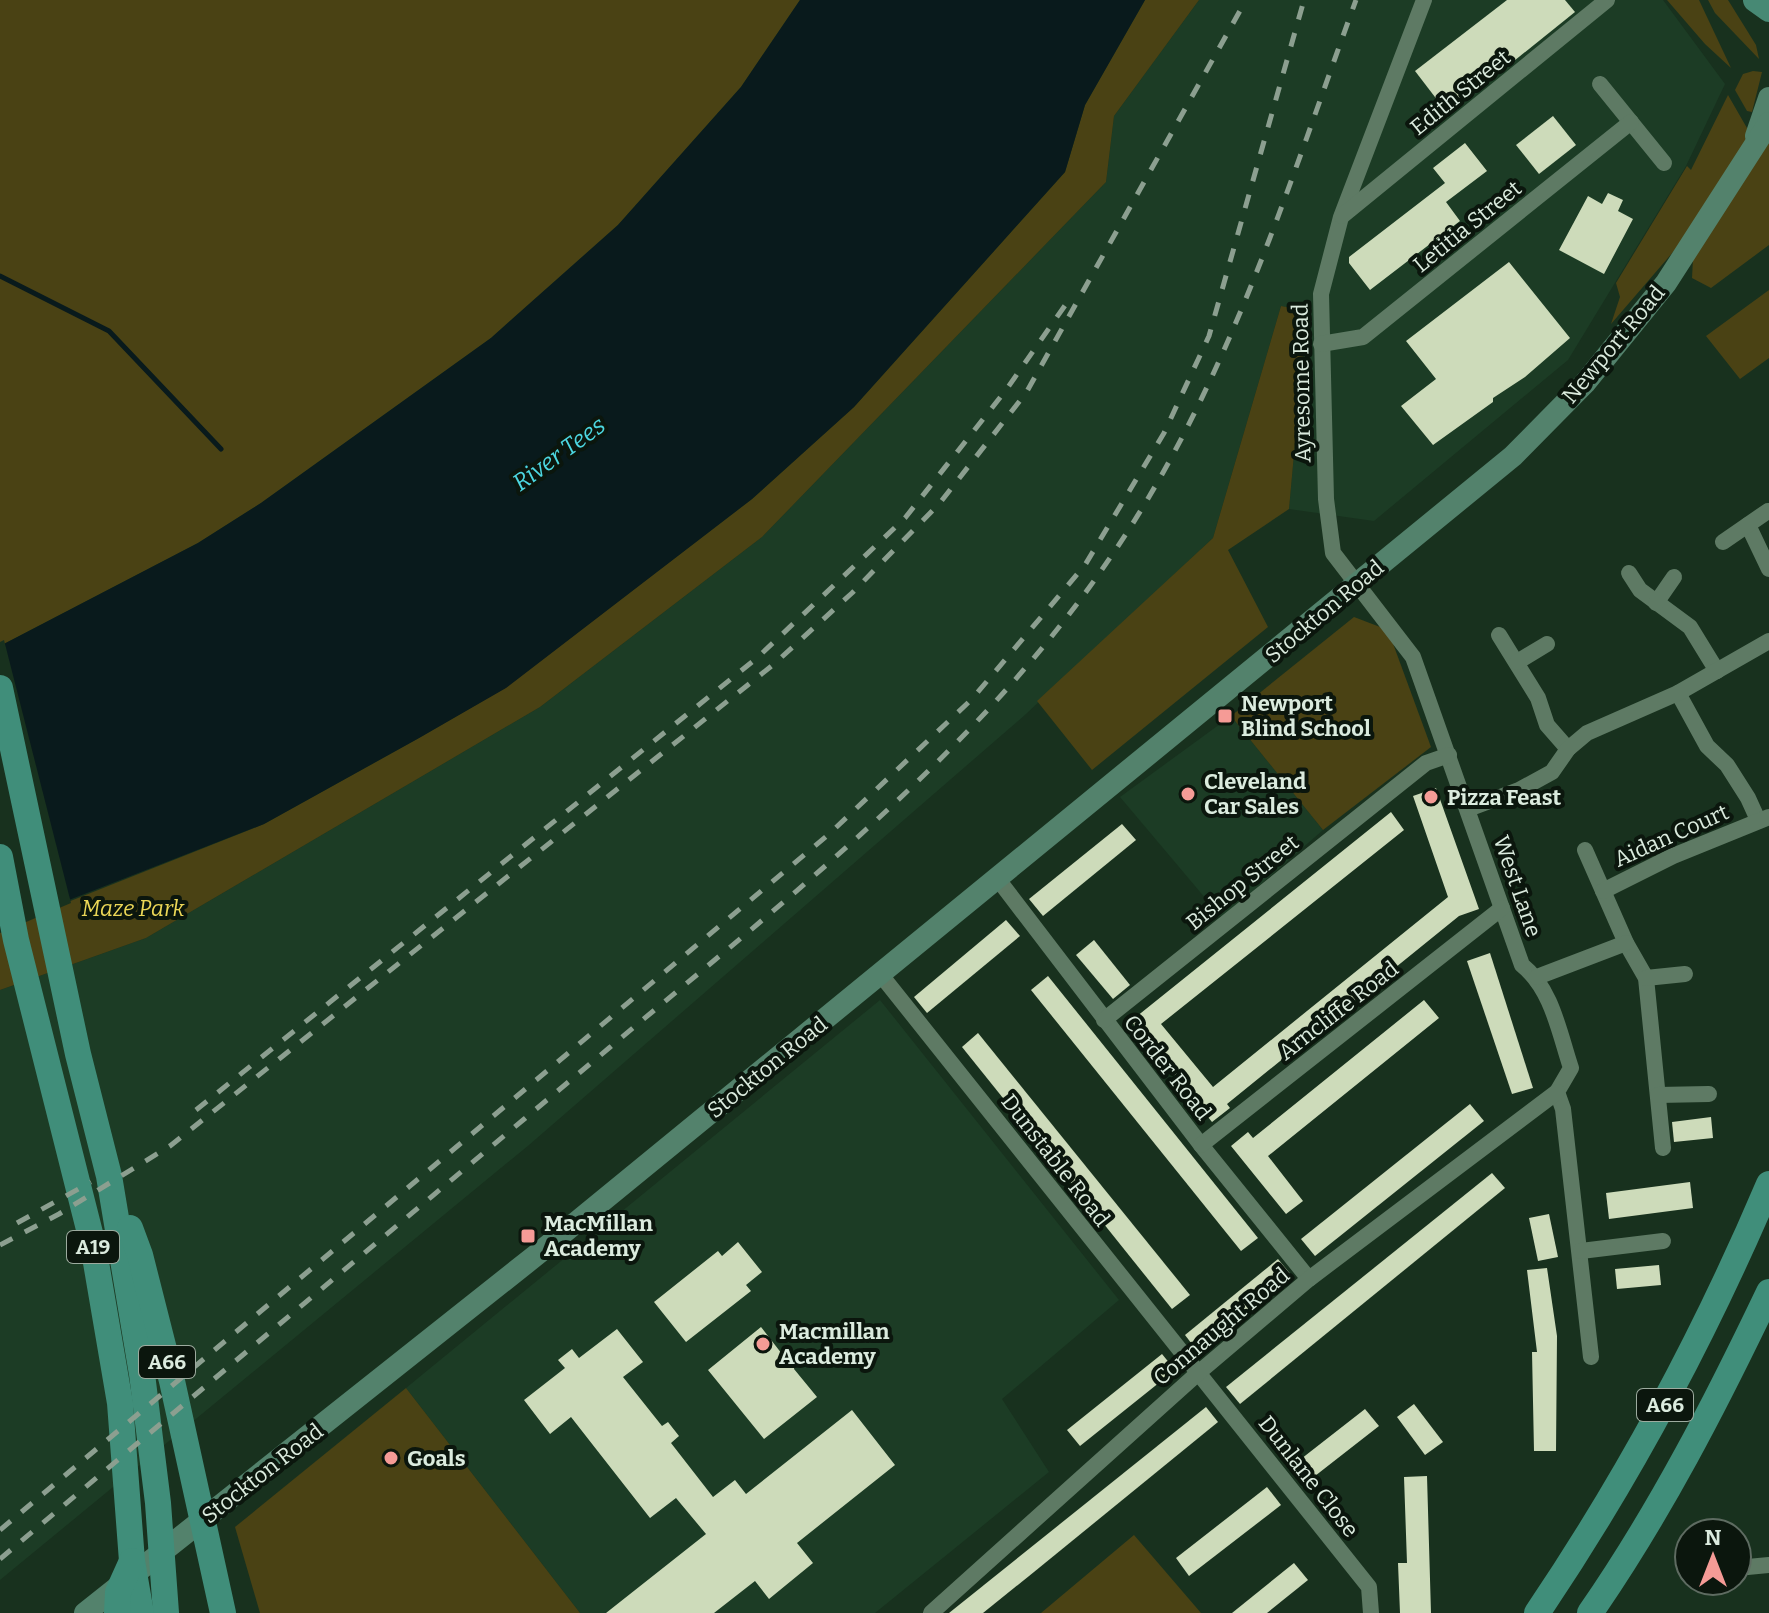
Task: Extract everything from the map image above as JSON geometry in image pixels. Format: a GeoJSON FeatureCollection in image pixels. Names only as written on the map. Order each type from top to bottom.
{"type":"FeatureCollection","features":[{"type":"Feature","properties":{"kind":"highway","name":"A19"},"geometry":{"type":"LineString","coordinates":[[0,688],[74,1039],[109,1176],[142,1374],[158,1503],[166,1613]]}},
{"type":"Feature","properties":{"kind":"highway","name":"A19"},"geometry":{"type":"LineString","coordinates":[[0,857],[20,955],[93,1245],[120,1403],[132,1561],[141,1613]]}},
{"type":"Feature","properties":{"kind":"highway","name":"A66"},"geometry":{"type":"LineString","coordinates":[[109,1176],[140,1255],[223,1613]]}},
{"type":"Feature","properties":{"kind":"highway","name":"A66"},"geometry":{"type":"LineString","coordinates":[[1537,1613],[1614,1493],[1679,1378],[1712,1315],[1769,1184]]}},
{"type":"Feature","properties":{"kind":"highway","name":"A66"},"geometry":{"type":"LineString","coordinates":[[1590,1613],[1638,1541],[1705,1422],[1769,1292]]}},
{"type":"Feature","properties":{"kind":"highway","name":"A19"},"geometry":{"type":"LineString","coordinates":[[117,1613],[118,1592],[132,1561]]}},
{"type":"Feature","properties":{"kind":"main road"},"geometry":{"type":"LineString","coordinates":[[1755,0],[1768,5]]}},
{"type":"Feature","properties":{"kind":"main road","name":"Newport Road"},"geometry":{"type":"LineString","coordinates":[[1752,148],[1769,98]]}},
{"type":"Feature","properties":{"kind":"main road","name":"Newport Road"},"geometry":{"type":"LineString","coordinates":[[1443,514],[1513,456],[1609,355],[1666,283],[1769,123]]}},
{"type":"Feature","properties":{"kind":"main road","name":"Stockton Road"},"geometry":{"type":"LineString","coordinates":[[85,1613],[540,1252],[1443,514]]}},
{"type":"Feature","properties":{"kind":"street"},"geometry":{"type":"LineString","coordinates":[[1421,8],[1437,0]]}},
{"type":"Feature","properties":{"kind":"street","name":"Edith Street"},"geometry":{"type":"LineString","coordinates":[[1341,217],[1607,0]]}},
{"type":"Feature","properties":{"kind":"street","name":"Ayresome Road"},"geometry":{"type":"LineString","coordinates":[[1356,583],[1333,553],[1326,499],[1321,294],[1341,217],[1421,8]]}},
{"type":"Feature","properties":{"kind":"street"},"geometry":{"type":"LineString","coordinates":[[1600,84],[1664,163]]}},
{"type":"Feature","properties":{"kind":"street","name":"Letitia Street"},"geometry":{"type":"LineString","coordinates":[[1321,344],[1363,337],[1631,122]]}},
{"type":"Feature","properties":{"kind":"street"},"geometry":{"type":"LineString","coordinates":[[1723,542],[1768,511]]}},
{"type":"Feature","properties":{"kind":"street"},"geometry":{"type":"LineString","coordinates":[[1748,525],[1769,569]]}},
{"type":"Feature","properties":{"kind":"street"},"geometry":{"type":"LineString","coordinates":[[1629,573],[1640,590],[1690,627],[1717,671]]}},
{"type":"Feature","properties":{"kind":"street"},"geometry":{"type":"LineString","coordinates":[[1656,603],[1674,577]]}},
{"type":"Feature","properties":{"kind":"street","name":"West Lane"},"geometry":{"type":"LineString","coordinates":[[1356,583],[1413,657],[1522,965],[1537,977],[1571,1068],[1557,1092],[1563,1109],[1591,1357]]}},
{"type":"Feature","properties":{"kind":"street"},"geometry":{"type":"LineString","coordinates":[[1499,635],[1538,698],[1547,725],[1568,749]]}},
{"type":"Feature","properties":{"kind":"street"},"geometry":{"type":"LineString","coordinates":[[1468,809],[1519,790],[1552,772],[1568,749],[1587,733],[1678,693],[1769,641]]}},
{"type":"Feature","properties":{"kind":"street"},"geometry":{"type":"LineString","coordinates":[[1517,662],[1547,644]]}},
{"type":"Feature","properties":{"kind":"street","name":"Aidan Court"},"geometry":{"type":"LineString","coordinates":[[1603,891],[1673,856],[1704,846],[1763,818],[1727,765],[1707,746],[1678,693]]}},
{"type":"Feature","properties":{"kind":"street","name":"Bishop Street"},"geometry":{"type":"LineString","coordinates":[[1104,1020],[1426,763],[1449,755]]}},
{"type":"Feature","properties":{"kind":"street","name":"Aidan Court"},"geometry":{"type":"LineString","coordinates":[[1585,850],[1626,943],[1646,978],[1663,1148]]}},
{"type":"Feature","properties":{"kind":"street","name":"Corder Road"},"geometry":{"type":"LineString","coordinates":[[997,878],[1201,1145],[1309,1279]]}},
{"type":"Feature","properties":{"kind":"street","name":"Arncliffe Road"},"geometry":{"type":"LineString","coordinates":[[1201,1145],[1502,908]]}},
{"type":"Feature","properties":{"kind":"street"},"geometry":{"type":"LineString","coordinates":[[1537,977],[1626,943]]}},
{"type":"Feature","properties":{"kind":"street"},"geometry":{"type":"LineString","coordinates":[[1646,978],[1685,974]]}},
{"type":"Feature","properties":{"kind":"street","name":"Dunstable Road"},"geometry":{"type":"LineString","coordinates":[[881,975],[1197,1374]]}},
{"type":"Feature","properties":{"kind":"street","name":"Connaught Road"},"geometry":{"type":"LineString","coordinates":[[931,1613],[1197,1374],[1309,1279],[1557,1092]]}},
{"type":"Feature","properties":{"kind":"street"},"geometry":{"type":"LineString","coordinates":[[1658,1095],[1709,1094]]}},
{"type":"Feature","properties":{"kind":"street"},"geometry":{"type":"LineString","coordinates":[[1581,1251],[1663,1241]]}},
{"type":"Feature","properties":{"kind":"street","name":"Dunlane Close"},"geometry":{"type":"LineString","coordinates":[[1197,1374],[1369,1587],[1371,1613]]}},
{"type":"Feature","properties":{"kind":"shaded area"},"geometry":{"type":"Polygon","coordinates":[[[1199,0],[1663,0],[1725,84],[1686,166],[1568,360],[1374,521],[1289,509],[1307,312],[1281,306],[1213,538],[1026,714],[529,1145],[0,1580],[0,990],[146,938],[540,707],[762,537],[1106,182],[1114,116],[1199,0]]]}},
{"type":"Feature","properties":{"kind":"shaded area"},"geometry":{"type":"Polygon","coordinates":[[[1231,716],[1323,830],[1222,918],[1120,797],[1231,716]]]}},
{"type":"Feature","properties":{"kind":"shaded area","name":"Macmillan Academy"},"geometry":{"type":"Polygon","coordinates":[[[880,1000],[1119,1300],[1002,1399],[1049,1472],[875,1613],[580,1613],[406,1388],[880,1000]]]}},
{"type":"Feature","properties":{"kind":"green space"},"geometry":{"type":"Polygon","coordinates":[[[0,0],[800,0],[741,87],[618,225],[491,338],[261,503],[198,543],[0,646],[0,0]]]}},
{"type":"Feature","properties":{"kind":"green space","name":"Maze Park"},"geometry":{"type":"Polygon","coordinates":[[[1145,0],[1199,0],[1114,116],[1106,182],[762,537],[540,707],[146,938],[0,990],[0,929],[264,824],[419,738],[505,688],[752,499],[854,407],[1065,172],[1085,105],[1145,0]]]}},
{"type":"Feature","properties":{"kind":"green space"},"geometry":{"type":"Polygon","coordinates":[[[1667,0],[1699,0],[1731,68],[1705,44],[1667,0]]]}},
{"type":"Feature","properties":{"kind":"green space"},"geometry":{"type":"Polygon","coordinates":[[[1708,0],[1728,0],[1756,45],[1759,59],[1715,13],[1708,0]]]}},
{"type":"Feature","properties":{"kind":"green space"},"geometry":{"type":"Polygon","coordinates":[[[1762,72],[1752,112],[1747,111],[1735,90],[1743,74],[1762,72]]]}},
{"type":"Feature","properties":{"kind":"green space"},"geometry":{"type":"Polygon","coordinates":[[[1728,95],[1751,135],[1692,230],[1611,324],[1620,297],[1616,283],[1687,166],[1691,170],[1728,95]]]}},
{"type":"Feature","properties":{"kind":"green space"},"geometry":{"type":"Polygon","coordinates":[[[1769,138],[1769,245],[1711,288],[1692,278],[1693,259],[1769,138]]]}},
{"type":"Feature","properties":{"kind":"green space"},"geometry":{"type":"Polygon","coordinates":[[[1769,290],[1769,358],[1740,379],[1706,336],[1769,290]]]}},
{"type":"Feature","properties":{"kind":"green space"},"geometry":{"type":"Polygon","coordinates":[[[1281,306],[1307,311],[1289,509],[1228,550],[1268,627],[1092,770],[1037,701],[1213,538],[1281,306]]]}},
{"type":"Feature","properties":{"kind":"green space"},"geometry":{"type":"Polygon","coordinates":[[[1354,617],[1388,630],[1431,747],[1323,830],[1231,716],[1354,617]]]}},
{"type":"Feature","properties":{"kind":"green space","name":"Goals"},"geometry":{"type":"Polygon","coordinates":[[[406,1388],[580,1613],[260,1613],[235,1527],[406,1388]]]}},
{"type":"Feature","properties":{"kind":"green space"},"geometry":{"type":"Polygon","coordinates":[[[1134,1535],[1201,1613],[1041,1613],[1134,1535]]]}},
{"type":"Feature","properties":{"kind":"water","name":"River Tees"},"geometry":{"type":"Polygon","coordinates":[[[800,0],[1145,0],[1085,105],[1065,172],[854,407],[752,499],[506,688],[419,738],[264,824],[10,923],[0,646],[198,543],[261,503],[491,338],[618,225],[741,87],[800,0]]]}},
{"type":"Feature","properties":{"kind":"pier"},"geometry":{"type":"Polygon","coordinates":[[[4,640],[71,903],[0,933],[0,642],[4,640]]]}},
{"type":"Feature","properties":{"kind":"building"},"geometry":{"type":"Polygon","coordinates":[[[1507,0],[1565,0],[1575,12],[1448,114],[1415,71],[1507,0]]]}},
{"type":"Feature","properties":{"kind":"building"},"geometry":{"type":"Polygon","coordinates":[[[1553,116],[1576,145],[1539,174],[1516,145],[1553,116]]]}},
{"type":"Feature","properties":{"kind":"building"},"geometry":{"type":"Polygon","coordinates":[[[1465,143],[1487,171],[1446,202],[1460,221],[1370,290],[1349,263],[1349,257],[1445,183],[1433,168],[1465,143]]]}},
{"type":"Feature","properties":{"kind":"building"},"geometry":{"type":"Polygon","coordinates":[[[1608,193],[1623,200],[1618,211],[1633,219],[1604,274],[1559,250],[1588,196],[1602,204],[1608,193]]]}},
{"type":"Feature","properties":{"kind":"building"},"geometry":{"type":"Polygon","coordinates":[[[1509,262],[1570,338],[1525,377],[1493,398],[1493,402],[1433,445],[1401,406],[1436,379],[1406,341],[1509,262]]]}},
{"type":"Feature","properties":{"kind":"building"},"geometry":{"type":"Polygon","coordinates":[[[1436,788],[1479,909],[1459,916],[1227,1104],[1230,1108],[1212,1122],[1131,1021],[1391,812],[1404,830],[1161,1024],[1213,1087],[1448,897],[1413,796],[1436,788]]]}},
{"type":"Feature","properties":{"kind":"building"},"geometry":{"type":"Polygon","coordinates":[[[1122,824],[1136,840],[1043,916],[1029,899],[1122,824]]]}},
{"type":"Feature","properties":{"kind":"building"},"geometry":{"type":"Polygon","coordinates":[[[1006,920],[1020,936],[927,1013],[914,997],[1006,920]]]}},
{"type":"Feature","properties":{"kind":"building"},"geometry":{"type":"Polygon","coordinates":[[[1094,940],[1130,985],[1113,999],[1076,955],[1094,940]]]}},
{"type":"Feature","properties":{"kind":"building"},"geometry":{"type":"Polygon","coordinates":[[[1490,953],[1533,1088],[1512,1094],[1467,961],[1490,953]]]}},
{"type":"Feature","properties":{"kind":"building"},"geometry":{"type":"Polygon","coordinates":[[[1048,976],[1258,1238],[1241,1251],[1031,990],[1048,976]]]}},
{"type":"Feature","properties":{"kind":"building"},"geometry":{"type":"Polygon","coordinates":[[[1424,1000],[1439,1018],[1268,1156],[1303,1201],[1286,1214],[1231,1146],[1248,1132],[1253,1138],[1424,1000]]]}},
{"type":"Feature","properties":{"kind":"building"},"geometry":{"type":"Polygon","coordinates":[[[978,1033],[1190,1295],[1172,1309],[962,1047],[978,1033]]]}},
{"type":"Feature","properties":{"kind":"building"},"geometry":{"type":"Polygon","coordinates":[[[1470,1104],[1484,1121],[1315,1256],[1301,1239],[1470,1104]]]}},
{"type":"Feature","properties":{"kind":"building"},"geometry":{"type":"Polygon","coordinates":[[[1711,1117],[1713,1138],[1674,1142],[1672,1122],[1711,1117]]]}},
{"type":"Feature","properties":{"kind":"building"},"geometry":{"type":"Polygon","coordinates":[[[1492,1173],[1505,1188],[1240,1404],[1226,1387],[1492,1173]]]}},
{"type":"Feature","properties":{"kind":"building"},"geometry":{"type":"Polygon","coordinates":[[[1690,1182],[1693,1208],[1609,1219],[1606,1193],[1690,1182]]]}},
{"type":"Feature","properties":{"kind":"building"},"geometry":{"type":"Polygon","coordinates":[[[1549,1214],[1558,1257],[1538,1261],[1529,1218],[1549,1214]]]}},
{"type":"Feature","properties":{"kind":"building"},"geometry":{"type":"Polygon","coordinates":[[[738,1242],[762,1272],[746,1285],[751,1291],[686,1342],[654,1302],[718,1251],[722,1256],[738,1242]]]}},
{"type":"Feature","properties":{"kind":"building"},"geometry":{"type":"Polygon","coordinates":[[[1278,1259],[1292,1276],[1198,1352],[1185,1335],[1278,1259]]]}},
{"type":"Feature","properties":{"kind":"building"},"geometry":{"type":"Polygon","coordinates":[[[1659,1265],[1661,1285],[1617,1289],[1615,1269],[1659,1265]]]}},
{"type":"Feature","properties":{"kind":"building"},"geometry":{"type":"Polygon","coordinates":[[[1547,1268],[1557,1336],[1556,1451],[1534,1451],[1532,1352],[1537,1352],[1527,1270],[1547,1268]]]}},
{"type":"Feature","properties":{"kind":"building"},"geometry":{"type":"Polygon","coordinates":[[[761,1327],[782,1354],[796,1356],[794,1369],[817,1397],[764,1439],[708,1370],[761,1327]]]}},
{"type":"Feature","properties":{"kind":"building"},"geometry":{"type":"Polygon","coordinates":[[[617,1329],[643,1362],[623,1377],[662,1426],[668,1422],[679,1436],[671,1443],[713,1497],[735,1480],[746,1494],[852,1410],[895,1465],[797,1543],[813,1563],[769,1599],[755,1581],[714,1613],[606,1613],[706,1534],[676,1498],[650,1518],[571,1417],[550,1434],[524,1400],[565,1368],[558,1360],[572,1349],[579,1358],[617,1329]]]}},
{"type":"Feature","properties":{"kind":"building"},"geometry":{"type":"Polygon","coordinates":[[[1162,1354],[1175,1370],[1080,1446],[1067,1430],[1162,1354]]]}},
{"type":"Feature","properties":{"kind":"building"},"geometry":{"type":"Polygon","coordinates":[[[1414,1404],[1443,1442],[1425,1455],[1397,1417],[1414,1404]]]}},
{"type":"Feature","properties":{"kind":"building"},"geometry":{"type":"Polygon","coordinates":[[[1206,1407],[1218,1422],[983,1613],[949,1613],[1206,1407]]]}},
{"type":"Feature","properties":{"kind":"building"},"geometry":{"type":"Polygon","coordinates":[[[1365,1409],[1379,1426],[1306,1483],[1292,1466],[1365,1409]]]}},
{"type":"Feature","properties":{"kind":"building"},"geometry":{"type":"Polygon","coordinates":[[[1427,1476],[1431,1613],[1400,1613],[1398,1563],[1407,1563],[1404,1477],[1427,1476]]]}},
{"type":"Feature","properties":{"kind":"building"},"geometry":{"type":"Polygon","coordinates":[[[1267,1487],[1281,1505],[1189,1576],[1176,1558],[1267,1487]]]}},
{"type":"Feature","properties":{"kind":"building"},"geometry":{"type":"Polygon","coordinates":[[[1294,1563],[1308,1580],[1267,1613],[1232,1613],[1294,1563]]]}},
{"type":"Feature","properties":{"kind":"waterway"},"geometry":{"type":"LineString","coordinates":[[0,276],[109,331],[221,449]]}},
{"type":"Feature","properties":{"kind":"railway"},"geometry":{"type":"LineString","coordinates":[[0,1245],[59,1214],[170,1146],[774,664],[852,593],[939,504],[1026,393],[1246,0]]}},
{"type":"Feature","properties":{"kind":"railway"},"geometry":{"type":"LineString","coordinates":[[0,1530],[828,835],[972,699],[1085,565],[1164,433],[1209,336],[1304,0]]}},
{"type":"Feature","properties":{"kind":"railway"},"geometry":{"type":"LineString","coordinates":[[0,1559],[746,934],[880,817],[1004,692],[1062,624],[1114,552],[1154,488],[1190,421],[1252,284],[1356,0]]}},
{"type":"Feature","properties":{"kind":"railway"},"geometry":{"type":"LineString","coordinates":[[196,1110],[757,658],[905,518],[1006,390],[1066,304]]}},
{"type":"Feature","properties":{"kind":"railway"},"geometry":{"type":"LineString","coordinates":[[17,1223],[91,1182]]}},
{"type":"Feature","properties":{"kind":"place","name":"Newport Blind School"},"geometry":{"type":"Point","coordinates":[1225,716]}},
{"type":"Feature","properties":{"kind":"place","name":"Cleveland Car Sales"},"geometry":{"type":"Point","coordinates":[1188,794]}},
{"type":"Feature","properties":{"kind":"place","name":"Pizza Feast"},"geometry":{"type":"Point","coordinates":[1431,797]}},
{"type":"Feature","properties":{"kind":"place","name":"MacMillan Academy"},"geometry":{"type":"Point","coordinates":[528,1236]}},
{"type":"Feature","properties":{"kind":"place","name":"Macmillan Academy"},"geometry":{"type":"Point","coordinates":[763,1344]}},
{"type":"Feature","properties":{"kind":"place","name":"Goals"},"geometry":{"type":"Point","coordinates":[391,1458]}}]}
